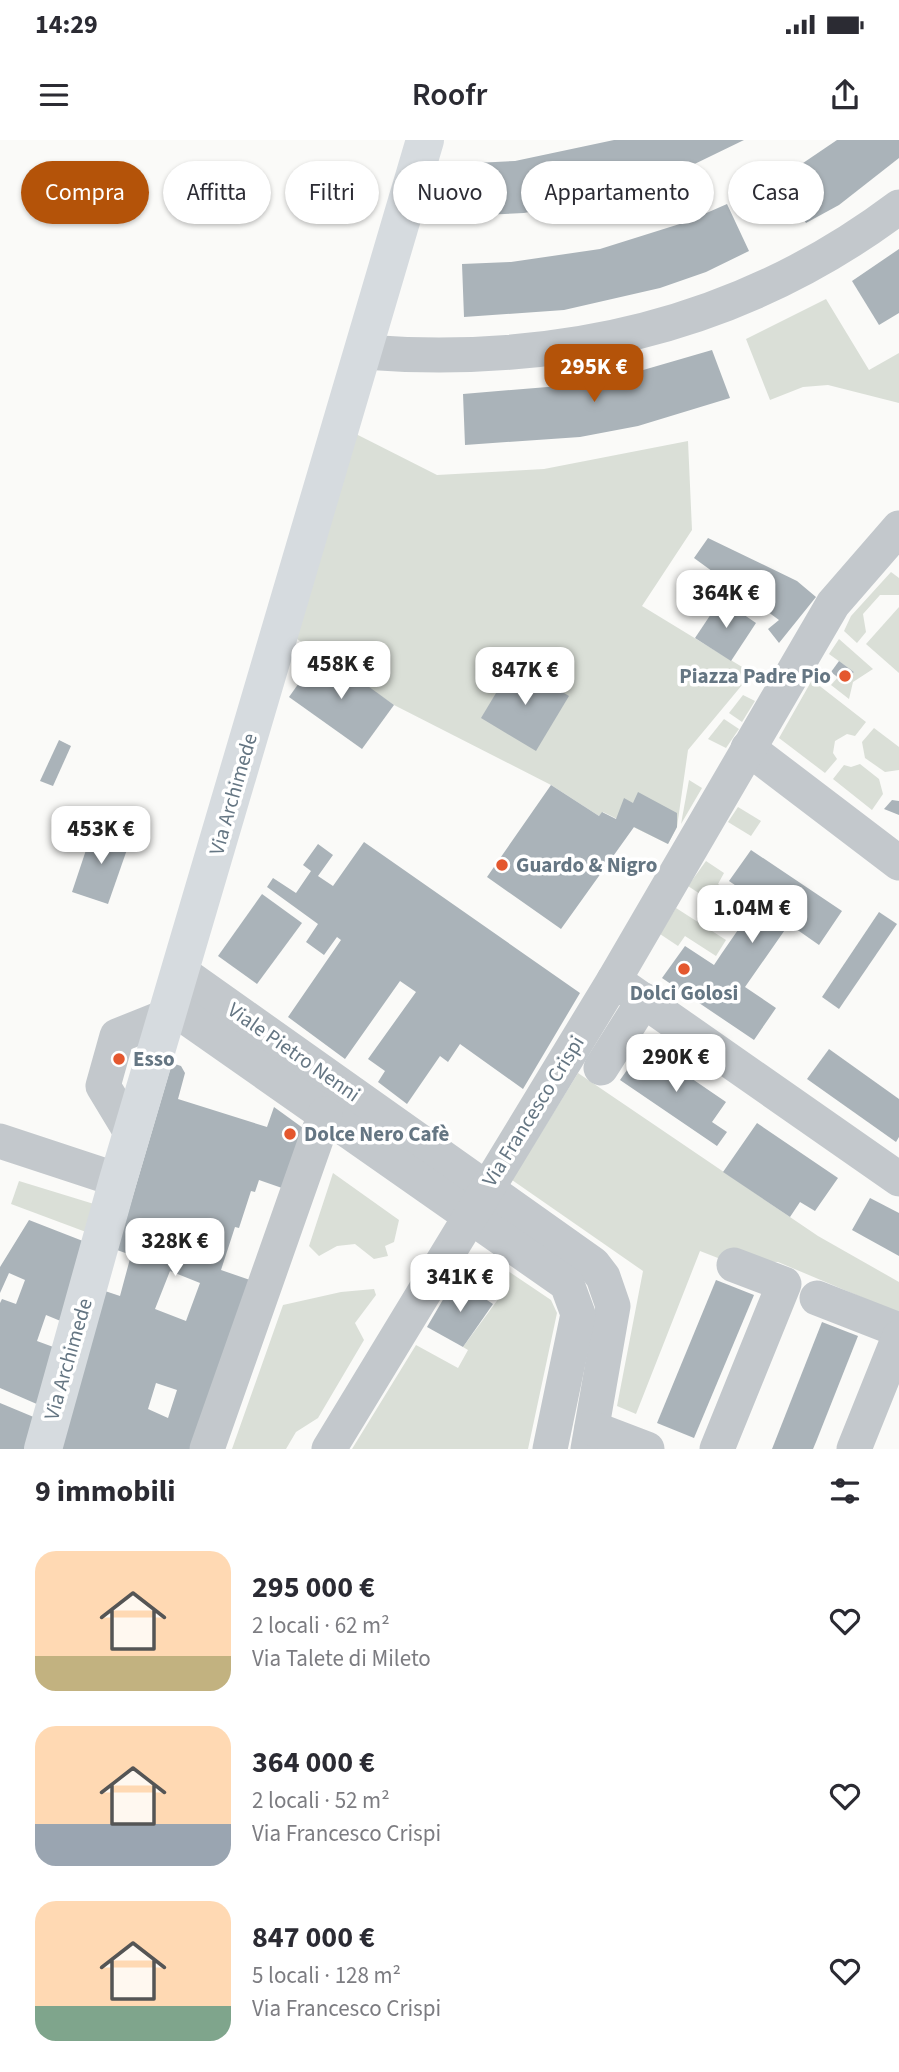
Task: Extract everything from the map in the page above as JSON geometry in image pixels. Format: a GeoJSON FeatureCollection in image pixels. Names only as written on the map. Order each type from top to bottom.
{"type":"FeatureCollection","features":[{"type":"Feature","properties":{"kind":"main road","name":"Via Archimede"},"geometry":{"type":"LineString","coordinates":[[43,1449],[118,1180],[425,140]]}},
{"type":"Feature","properties":{"kind":"street"},"geometry":{"type":"LineString","coordinates":[[363,352],[413,356],[513,354],[612,339],[661,327],[755,292],[800,270],[843,246],[899,207]]}},
{"type":"Feature","properties":{"kind":"street","name":"Via Francesco Crispi"},"geometry":{"type":"LineString","coordinates":[[329,1449],[614,980],[833,604],[896,537]]}},
{"type":"Feature","properties":{"kind":"street"},"geometry":{"type":"LineString","coordinates":[[748,748],[899,863]]}},
{"type":"Feature","properties":{"kind":"street"},"geometry":{"type":"LineString","coordinates":[[614,980],[899,1178]]}},
{"type":"Feature","properties":{"kind":"street","name":"Viale Pietro Nenni"},"geometry":{"type":"LineString","coordinates":[[173,998],[324,1114],[478,1201]]}},
{"type":"Feature","properties":{"kind":"street","name":"Viale Pietro Nenni"},"geometry":{"type":"LineString","coordinates":[[173,998],[478,1201],[579,1287]]}},
{"type":"Feature","properties":{"kind":"street"},"geometry":{"type":"LineString","coordinates":[[601,1068],[644,1000]]}},
{"type":"Feature","properties":{"kind":"street"},"geometry":{"type":"LineString","coordinates":[[207,1449],[324,1114]]}},
{"type":"Feature","properties":{"kind":"street"},"geometry":{"type":"LineString","coordinates":[[0,1141],[118,1180]]}},
{"type":"Feature","properties":{"kind":"street"},"geometry":{"type":"LineString","coordinates":[[717,1449],[783,1284],[734,1265]]}},
{"type":"Feature","properties":{"kind":"street"},"geometry":{"type":"LineString","coordinates":[[550,1449],[579,1287],[613,1306],[590,1438],[647,1449]]}},
{"type":"Feature","properties":{"kind":"street"},"geometry":{"type":"LineString","coordinates":[[817,1297],[899,1330]]}},
{"type":"Feature","properties":{"kind":"street"},"geometry":{"type":"LineString","coordinates":[[854,1449],[899,1337]]}},
{"type":"Feature","properties":{"kind":"shaded area"},"geometry":{"type":"Polygon","coordinates":[[[826,299],[869,370],[899,353],[899,403],[828,385],[803,387],[770,400],[746,339],[826,299]]]}},
{"type":"Feature","properties":{"kind":"shaded area"},"geometry":{"type":"Polygon","coordinates":[[[354,433],[437,475],[544,469],[688,441],[692,530],[642,606],[752,673],[688,750],[677,827],[668,844],[603,812],[599,816],[551,785],[394,705],[294,637],[354,433]]]}},
{"type":"Feature","properties":{"kind":"shaded area"},"geometry":{"type":"Polygon","coordinates":[[[891,572],[899,578],[899,595],[880,595],[863,614],[866,632],[857,643],[844,631],[851,616],[891,572]]]}},
{"type":"Feature","properties":{"kind":"shaded area"},"geometry":{"type":"Polygon","coordinates":[[[899,607],[899,673],[866,644],[899,607]]]}},
{"type":"Feature","properties":{"kind":"shaded area"},"geometry":{"type":"Polygon","coordinates":[[[839,639],[873,669],[853,682],[849,699],[831,685],[838,677],[846,683],[854,672],[829,654],[839,639]]]}},
{"type":"Feature","properties":{"kind":"shaded area"},"geometry":{"type":"Polygon","coordinates":[[[812,680],[866,722],[855,736],[847,734],[835,741],[833,753],[837,759],[825,773],[779,738],[812,680]]]}},
{"type":"Feature","properties":{"kind":"shaded area"},"geometry":{"type":"Polygon","coordinates":[[[743,695],[755,701],[742,722],[729,713],[743,695]]]}},
{"type":"Feature","properties":{"kind":"shaded area"},"geometry":{"type":"Polygon","coordinates":[[[724,719],[739,729],[726,748],[708,739],[724,719]]]}},
{"type":"Feature","properties":{"kind":"shaded area"},"geometry":{"type":"Polygon","coordinates":[[[874,728],[899,747],[899,770],[885,772],[865,758],[862,742],[874,728]]]}},
{"type":"Feature","properties":{"kind":"shaded area"},"geometry":{"type":"Polygon","coordinates":[[[860,764],[879,779],[883,794],[872,810],[833,779],[844,765],[851,767],[860,764]]]}},
{"type":"Feature","properties":{"kind":"shaded area"},"geometry":{"type":"Polygon","coordinates":[[[689,780],[702,788],[681,824],[689,780]]]}},
{"type":"Feature","properties":{"kind":"shaded area"},"geometry":{"type":"Polygon","coordinates":[[[738,807],[761,821],[751,836],[728,822],[738,807]]]}},
{"type":"Feature","properties":{"kind":"shaded area"},"geometry":{"type":"Polygon","coordinates":[[[706,861],[724,873],[718,884],[748,904],[738,919],[688,886],[706,861]]]}},
{"type":"Feature","properties":{"kind":"shaded area"},"geometry":{"type":"Polygon","coordinates":[[[676,908],[726,940],[716,956],[685,936],[678,946],[660,934],[676,908]]]}},
{"type":"Feature","properties":{"kind":"shaded area"},"geometry":{"type":"Polygon","coordinates":[[[578,1073],[818,1236],[899,1282],[899,1313],[778,1262],[723,1260],[700,1251],[636,1414],[617,1406],[643,1271],[512,1180],[578,1073]]]}},
{"type":"Feature","properties":{"kind":"shaded area"},"geometry":{"type":"Polygon","coordinates":[[[333,1173],[399,1220],[394,1242],[385,1246],[388,1256],[374,1259],[355,1244],[337,1246],[319,1256],[309,1246],[333,1173]]]}},
{"type":"Feature","properties":{"kind":"shaded area"},"geometry":{"type":"Polygon","coordinates":[[[19,1181],[94,1204],[86,1232],[11,1204],[19,1181]]]}},
{"type":"Feature","properties":{"kind":"shaded area"},"geometry":{"type":"Polygon","coordinates":[[[508,1271],[551,1300],[557,1313],[528,1449],[352,1449],[416,1345],[458,1368],[468,1350],[463,1347],[499,1298],[508,1271]]]}},
{"type":"Feature","properties":{"kind":"shaded area"},"geometry":{"type":"Polygon","coordinates":[[[374,1289],[376,1295],[355,1323],[364,1340],[318,1418],[296,1432],[286,1449],[232,1449],[283,1305],[341,1292],[374,1289]]]}},
{"type":"Feature","properties":{"kind":"building"},"geometry":{"type":"Polygon","coordinates":[[[614,140],[744,140],[701,161],[521,161],[521,213],[507,214],[507,161],[614,140]]]}},
{"type":"Feature","properties":{"kind":"building"},"geometry":{"type":"Polygon","coordinates":[[[837,140],[899,140],[899,158],[839,205],[824,213],[824,161],[806,161],[837,140]]]}},
{"type":"Feature","properties":{"kind":"building"},"geometry":{"type":"Polygon","coordinates":[[[727,204],[728,224],[736,224],[749,251],[706,272],[660,288],[564,310],[464,317],[462,264],[511,262],[600,249],[680,224],[714,224],[714,210],[727,204]]]}},
{"type":"Feature","properties":{"kind":"building"},"geometry":{"type":"Polygon","coordinates":[[[899,249],[899,313],[879,325],[852,281],[899,249]]]}},
{"type":"Feature","properties":{"kind":"building"},"geometry":{"type":"Polygon","coordinates":[[[712,350],[730,398],[638,426],[580,437],[465,445],[463,394],[572,385],[626,375],[712,350]]]}},
{"type":"Feature","properties":{"kind":"building"},"geometry":{"type":"Polygon","coordinates":[[[708,538],[797,581],[816,597],[779,643],[768,629],[779,620],[694,558],[708,538]]]}},
{"type":"Feature","properties":{"kind":"building"},"geometry":{"type":"Polygon","coordinates":[[[721,599],[756,623],[731,661],[695,638],[721,599]]]}},
{"type":"Feature","properties":{"kind":"building"},"geometry":{"type":"Polygon","coordinates":[[[321,652],[394,705],[362,749],[289,697],[321,652]]]}},
{"type":"Feature","properties":{"kind":"building"},"geometry":{"type":"Polygon","coordinates":[[[839,661],[854,672],[845,683],[831,672],[839,661]]]}},
{"type":"Feature","properties":{"kind":"building"},"geometry":{"type":"Polygon","coordinates":[[[514,663],[569,696],[536,751],[481,718],[514,663]]]}},
{"type":"Feature","properties":{"kind":"building"},"geometry":{"type":"Polygon","coordinates":[[[59,740],[71,746],[53,786],[40,781],[59,740]]]}},
{"type":"Feature","properties":{"kind":"building"},"geometry":{"type":"Polygon","coordinates":[[[551,785],[599,816],[602,812],[616,819],[624,798],[633,803],[638,792],[677,813],[677,827],[668,844],[634,827],[561,929],[487,877],[551,785]]]}},
{"type":"Feature","properties":{"kind":"building"},"geometry":{"type":"Polygon","coordinates":[[[892,800],[899,801],[899,815],[884,809],[892,800]]]}},
{"type":"Feature","properties":{"kind":"building"},"geometry":{"type":"Polygon","coordinates":[[[93,829],[130,841],[108,904],[72,892],[93,829]]]}},
{"type":"Feature","properties":{"kind":"building"},"geometry":{"type":"Polygon","coordinates":[[[364,842],[580,993],[523,1089],[460,1044],[448,1062],[440,1056],[407,1104],[378,1082],[385,1071],[368,1059],[416,992],[400,981],[345,1059],[288,1017],[341,940],[337,937],[324,955],[306,942],[318,924],[267,887],[273,878],[296,893],[311,871],[303,865],[318,844],[333,855],[318,876],[333,886],[364,842]]]}},
{"type":"Feature","properties":{"kind":"building"},"geometry":{"type":"Polygon","coordinates":[[[751,850],[842,911],[819,945],[789,924],[745,987],[776,1008],[754,1040],[662,978],[685,946],[714,965],[758,901],[729,881],[751,850]]]}},
{"type":"Feature","properties":{"kind":"building"},"geometry":{"type":"Polygon","coordinates":[[[262,894],[302,923],[257,984],[218,956],[262,894]]]}},
{"type":"Feature","properties":{"kind":"building"},"geometry":{"type":"Polygon","coordinates":[[[879,912],[897,924],[839,1009],[822,997],[879,912]]]}},
{"type":"Feature","properties":{"kind":"building"},"geometry":{"type":"Polygon","coordinates":[[[644,1046],[726,1102],[712,1122],[727,1132],[717,1146],[620,1080],[644,1046]]]}},
{"type":"Feature","properties":{"kind":"building"},"geometry":{"type":"Polygon","coordinates":[[[829,1049],[899,1099],[899,1137],[896,1142],[807,1079],[829,1049]]]}},
{"type":"Feature","properties":{"kind":"building"},"geometry":{"type":"Polygon","coordinates":[[[172,1063],[181,1066],[185,1073],[178,1099],[267,1127],[274,1107],[303,1128],[282,1188],[259,1180],[255,1192],[251,1191],[239,1228],[235,1227],[221,1270],[250,1280],[191,1449],[59,1449],[105,1291],[120,1296],[131,1255],[117,1250],[172,1063]],[[170,1271],[155,1309],[186,1321],[200,1283],[170,1271]],[[156,1383],[148,1409],[168,1418],[177,1390],[156,1383]]]}},
{"type":"Feature","properties":{"kind":"building"},"geometry":{"type":"Polygon","coordinates":[[[757,1123],[838,1178],[815,1211],[800,1202],[790,1217],[723,1172],[757,1123]]]}},
{"type":"Feature","properties":{"kind":"building"},"geometry":{"type":"Polygon","coordinates":[[[870,1198],[899,1213],[899,1256],[852,1230],[870,1198]]]}},
{"type":"Feature","properties":{"kind":"building"},"geometry":{"type":"Polygon","coordinates":[[[29,1220],[88,1243],[63,1322],[46,1315],[37,1341],[56,1348],[39,1405],[0,1388],[0,1303],[2,1299],[16,1304],[25,1280],[9,1273],[0,1293],[0,1267],[29,1220]]]}},
{"type":"Feature","properties":{"kind":"building"},"geometry":{"type":"Polygon","coordinates":[[[455,1279],[493,1304],[463,1347],[427,1327],[455,1279]]]}},
{"type":"Feature","properties":{"kind":"building"},"geometry":{"type":"Polygon","coordinates":[[[716,1280],[754,1295],[694,1438],[657,1423],[716,1280]]]}},
{"type":"Feature","properties":{"kind":"building"},"geometry":{"type":"Polygon","coordinates":[[[822,1322],[858,1336],[813,1449],[772,1449],[822,1322]]]}},
{"type":"Feature","properties":{"kind":"building"},"geometry":{"type":"Polygon","coordinates":[[[0,1403],[36,1418],[27,1449],[0,1449],[0,1403]]]}},
{"type":"Feature","properties":{"kind":"place","name":"Piazza Padre Pio"},"geometry":{"type":"Point","coordinates":[845,676]}},
{"type":"Feature","properties":{"kind":"place","name":"Guardo & Nigro"},"geometry":{"type":"Point","coordinates":[502,865]}},
{"type":"Feature","properties":{"kind":"place","name":"Dolci Golosi"},"geometry":{"type":"Point","coordinates":[684,969]}},
{"type":"Feature","properties":{"kind":"place","name":"Esso"},"geometry":{"type":"Point","coordinates":[119,1059]}},
{"type":"Feature","properties":{"kind":"place","name":"Dolce Nero Cafè"},"geometry":{"type":"Point","coordinates":[290,1134]}}]}
